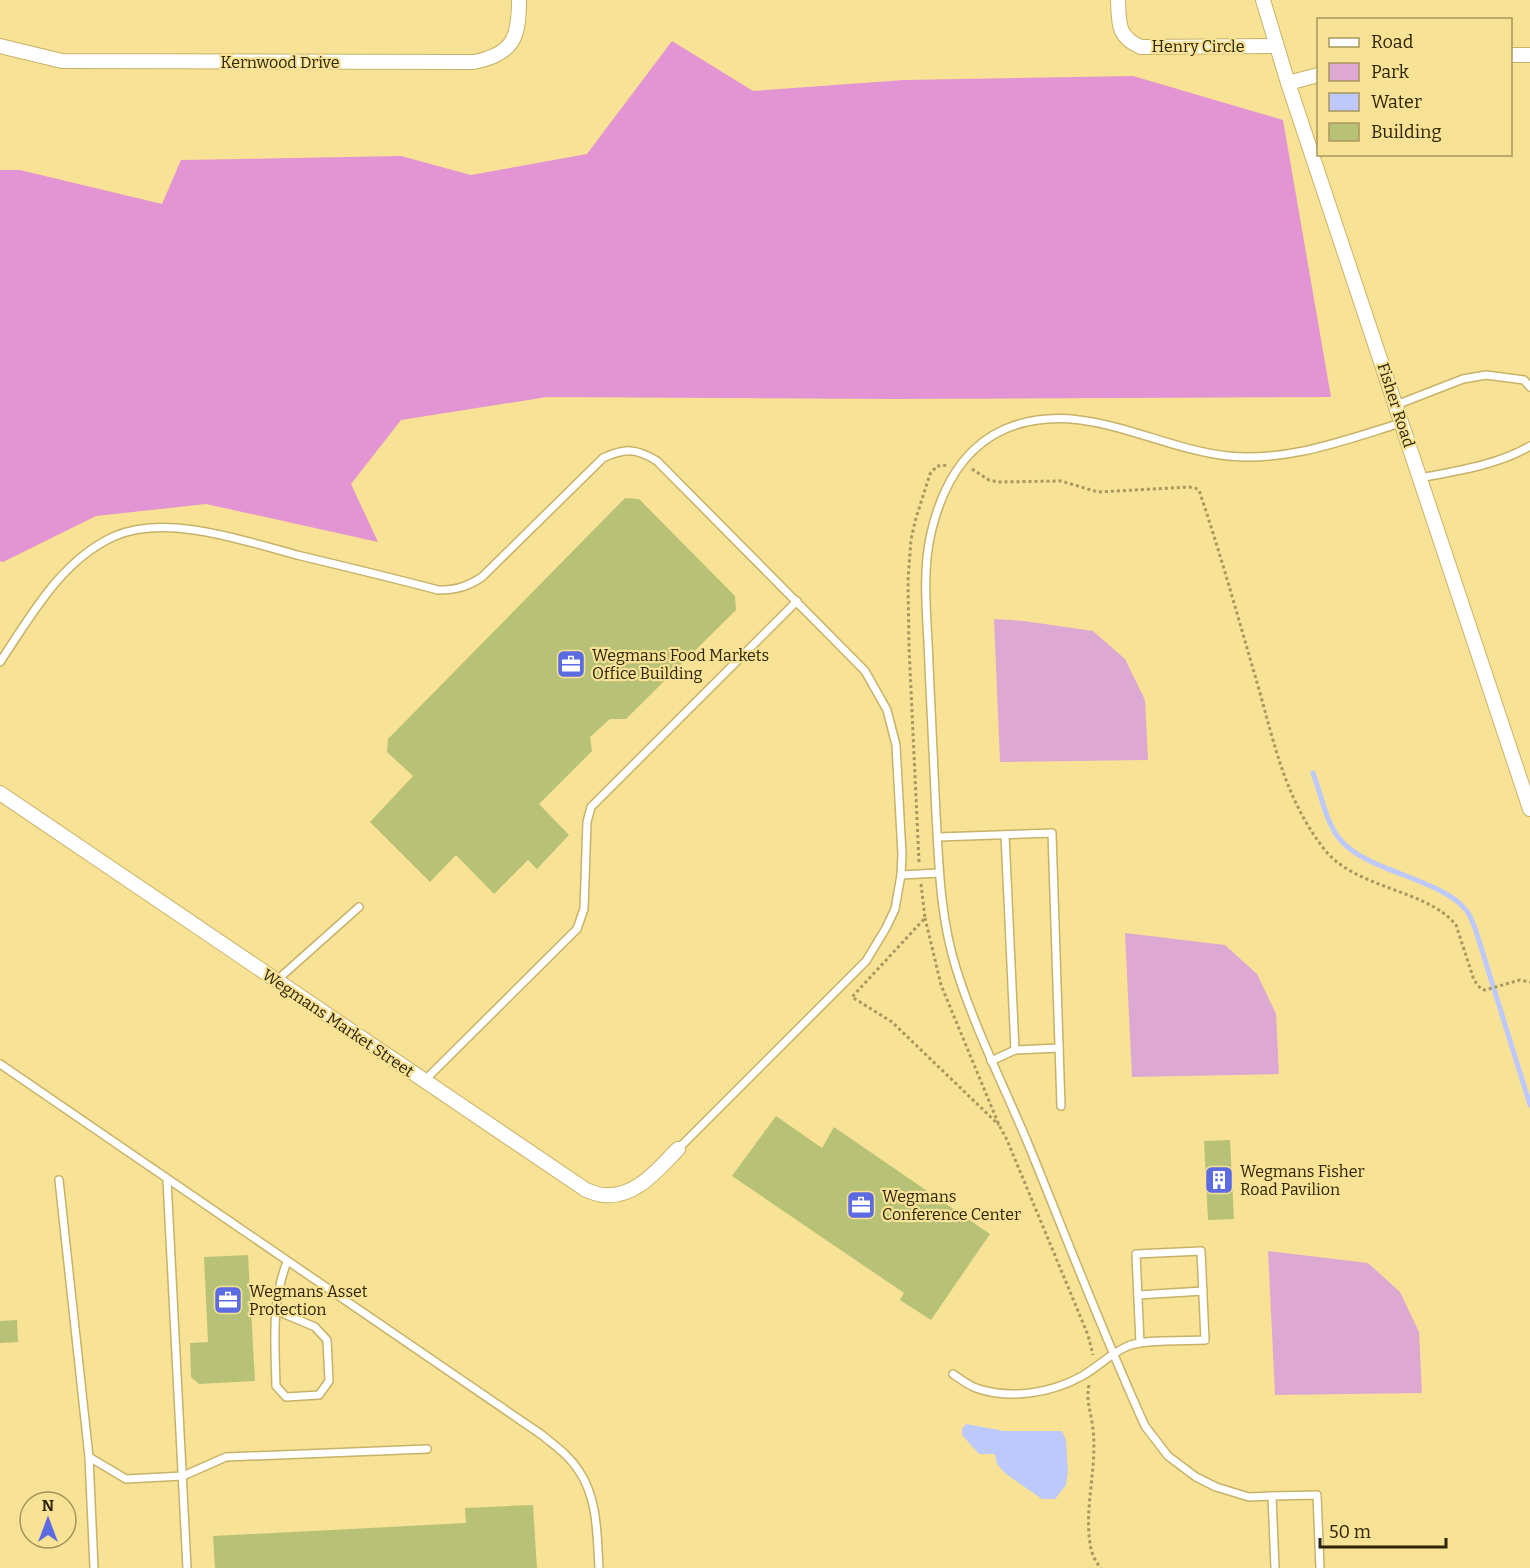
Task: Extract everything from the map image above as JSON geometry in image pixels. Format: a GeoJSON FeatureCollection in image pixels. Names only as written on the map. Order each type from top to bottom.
{"type":"FeatureCollection","features":[{"type":"Feature","properties":{"kind":"street","name":"Kernwood Drive"},"geometry":{"type":"LineString","coordinates":[[0,46],[62,61],[474,62],[491,58],[504,50],[513,40],[519,26],[519,0]]}},
{"type":"Feature","properties":{"kind":"street","name":"Henry Circle"},"geometry":{"type":"LineString","coordinates":[[1118,0],[1122,32],[1127,39],[1141,46],[1276,46]]}},
{"type":"Feature","properties":{"kind":"street","name":"Fisher Road"},"geometry":{"type":"LineString","coordinates":[[1263,0],[1288,83],[1530,809]]}},
{"type":"Feature","properties":{"kind":"street"},"geometry":{"type":"LineString","coordinates":[[1512,55],[1530,55]]}},
{"type":"Feature","properties":{"kind":"street"},"geometry":{"type":"LineString","coordinates":[[1288,83],[1317,75]]}},
{"type":"Feature","properties":{"kind":"street","name":"Wegmans Market Street"},"geometry":{"type":"LineString","coordinates":[[0,793],[586,1190],[605,1195],[626,1193],[644,1182],[678,1149]]}},
{"type":"Feature","properties":{"kind":"lane"},"geometry":{"type":"LineString","coordinates":[[1396,405],[1463,379],[1486,375],[1524,380],[1530,387]]}},
{"type":"Feature","properties":{"kind":"lane"},"geometry":{"type":"LineString","coordinates":[[1320,1568],[1317,1495],[1249,1497],[1216,1487],[1196,1477],[1168,1456],[1145,1426],[992,1061],[955,966],[942,909],[939,873],[930,677],[928,558],[930,536],[942,499],[959,466],[988,439],[1005,430],[1039,420],[1055,418],[1090,420],[1190,449],[1230,456],[1260,457],[1303,451],[1401,423]]}},
{"type":"Feature","properties":{"kind":"lane"},"geometry":{"type":"LineString","coordinates":[[1420,478],[1463,470],[1519,452],[1530,446]]}},
{"type":"Feature","properties":{"kind":"lane"},"geometry":{"type":"LineString","coordinates":[[0,662],[60,577],[94,548],[115,536],[149,528],[192,531],[223,536],[438,590],[453,590],[468,586],[482,578],[603,458],[616,452],[630,450],[657,460],[865,671],[887,710],[896,745],[901,875],[895,909],[866,961],[678,1149]]}},
{"type":"Feature","properties":{"kind":"lane"},"geometry":{"type":"LineString","coordinates":[[424,1081],[577,929],[584,909],[587,822],[591,807],[797,602]]}},
{"type":"Feature","properties":{"kind":"lane"},"geometry":{"type":"LineString","coordinates":[[938,837],[1052,833],[1061,1106]]}},
{"type":"Feature","properties":{"kind":"lane"},"geometry":{"type":"LineString","coordinates":[[1005,835],[1015,1050]]}},
{"type":"Feature","properties":{"kind":"lane"},"geometry":{"type":"LineString","coordinates":[[901,875],[939,873]]}},
{"type":"Feature","properties":{"kind":"lane"},"geometry":{"type":"LineString","coordinates":[[276,981],[359,907]]}},
{"type":"Feature","properties":{"kind":"lane"},"geometry":{"type":"LineString","coordinates":[[992,1061],[1015,1050],[1059,1048]]}},
{"type":"Feature","properties":{"kind":"lane"},"geometry":{"type":"LineString","coordinates":[[0,1064],[542,1435],[566,1455],[580,1472],[590,1494],[596,1526],[599,1568]]}},
{"type":"Feature","properties":{"kind":"lane"},"geometry":{"type":"LineString","coordinates":[[166,1179],[187,1568]]}},
{"type":"Feature","properties":{"kind":"lane"},"geometry":{"type":"LineString","coordinates":[[59,1180],[89,1457],[94,1568]]}},
{"type":"Feature","properties":{"kind":"lane"},"geometry":{"type":"LineString","coordinates":[[953,1374],[974,1388],[1025,1394],[1052,1390],[1091,1371],[1130,1345],[1205,1341],[1201,1251],[1136,1254],[1140,1343]]}},
{"type":"Feature","properties":{"kind":"lane"},"geometry":{"type":"LineString","coordinates":[[275,1310],[315,1327],[327,1341],[329,1381],[319,1395],[286,1396],[276,1386],[275,1310],[281,1278],[288,1262]]}},
{"type":"Feature","properties":{"kind":"lane"},"geometry":{"type":"LineString","coordinates":[[1138,1295],[1203,1291]]}},
{"type":"Feature","properties":{"kind":"lane"},"geometry":{"type":"LineString","coordinates":[[89,1457],[126,1479],[183,1476],[226,1456],[427,1449]]}},
{"type":"Feature","properties":{"kind":"lane"},"geometry":{"type":"LineString","coordinates":[[1272,1496],[1275,1568]]}},
{"type":"Feature","properties":{"kind":"path"},"geometry":{"type":"LineString","coordinates":[[1101,1568],[1095,1561],[1089,1542],[1095,1462],[1092,1421],[1087,1394],[1093,1356],[1088,1335],[941,984],[925,918],[920,874],[909,647],[909,561],[916,518],[933,469],[937,466],[959,466],[976,470],[989,480],[998,482],[1061,481],[1098,492],[1189,487],[1199,490],[1268,719],[1275,750],[1292,795],[1324,848],[1340,863],[1376,883],[1422,901],[1452,919],[1476,986],[1485,990],[1520,980],[1530,982]]}},
{"type":"Feature","properties":{"kind":"path"},"geometry":{"type":"LineString","coordinates":[[925,918],[852,997],[892,1022],[999,1125]]}},
{"type":"Feature","properties":{"kind":"green space"},"geometry":{"type":"Polygon","coordinates":[[[994,619],[1093,631],[1125,659],[1145,700],[1148,760],[1000,762],[994,619]]]}},
{"type":"Feature","properties":{"kind":"green space"},"geometry":{"type":"Polygon","coordinates":[[[1125,933],[1225,945],[1257,974],[1276,1014],[1279,1074],[1132,1077],[1125,933]]]}},
{"type":"Feature","properties":{"kind":"green space"},"geometry":{"type":"Polygon","coordinates":[[[1268,1251],[1368,1263],[1400,1292],[1419,1332],[1422,1393],[1275,1395],[1268,1251]]]}},
{"type":"Feature","properties":{"kind":"shaded area"},"geometry":{"type":"Polygon","coordinates":[[[672,41],[753,91],[904,80],[1133,76],[1283,120],[1331,397],[892,399],[547,397],[401,420],[351,484],[378,542],[206,504],[96,516],[3,562],[0,561],[0,170],[20,170],[162,204],[181,160],[401,156],[471,175],[587,154],[672,41]]]}},
{"type":"Feature","properties":{"kind":"water"},"geometry":{"type":"Polygon","coordinates":[[[966,1424],[1004,1431],[1062,1431],[1066,1440],[1068,1472],[1066,1485],[1055,1499],[1042,1499],[1006,1474],[997,1464],[995,1454],[979,1454],[962,1435],[962,1429],[966,1424]]]}},
{"type":"Feature","properties":{"kind":"building","name":"Wegmans Food Markets Office Building"},"geometry":{"type":"Polygon","coordinates":[[[625,498],[639,499],[735,596],[736,610],[626,719],[610,719],[590,737],[592,751],[539,804],[569,835],[537,869],[528,860],[494,894],[456,855],[430,882],[370,822],[413,776],[387,752],[388,739],[625,498]]]}},
{"type":"Feature","properties":{"kind":"building","name":"Wegmans Conference Center"},"geometry":{"type":"Polygon","coordinates":[[[776,1116],[822,1148],[834,1127],[990,1234],[931,1320],[900,1300],[904,1293],[732,1176],[776,1116]]]}},
{"type":"Feature","properties":{"kind":"building","name":"Wegmans Fisher Road Pavilion"},"geometry":{"type":"Polygon","coordinates":[[[1230,1140],[1234,1219],[1208,1220],[1204,1141],[1230,1140]]]}},
{"type":"Feature","properties":{"kind":"building","name":"Wegmans Asset Protection"},"geometry":{"type":"Polygon","coordinates":[[[248,1255],[255,1381],[199,1384],[191,1377],[190,1343],[208,1342],[204,1257],[248,1255]]]}},
{"type":"Feature","properties":{"kind":"building"},"geometry":{"type":"Polygon","coordinates":[[[17,1320],[18,1342],[0,1343],[0,1321],[17,1320]]]}},
{"type":"Feature","properties":{"kind":"building"},"geometry":{"type":"Polygon","coordinates":[[[533,1505],[537,1568],[215,1568],[213,1536],[466,1523],[465,1508],[533,1505]]]}},
{"type":"Feature","properties":{"kind":"waterway"},"geometry":{"type":"LineString","coordinates":[[1313,773],[1330,822],[1338,837],[1350,849],[1365,859],[1438,890],[1454,899],[1468,912],[1476,931],[1530,1105]]}},
{"type":"Feature","properties":{"kind":"place","name":"Wegmans Food Markets Office Building"},"geometry":{"type":"Point","coordinates":[571,664]}},
{"type":"Feature","properties":{"kind":"place","name":"Wegmans Fisher Road Pavilion"},"geometry":{"type":"Point","coordinates":[1219,1180]}},
{"type":"Feature","properties":{"kind":"place","name":"Wegmans Conference Center"},"geometry":{"type":"Point","coordinates":[861,1205]}},
{"type":"Feature","properties":{"kind":"place","name":"Wegmans Asset Protection"},"geometry":{"type":"Point","coordinates":[228,1300]}}]}
